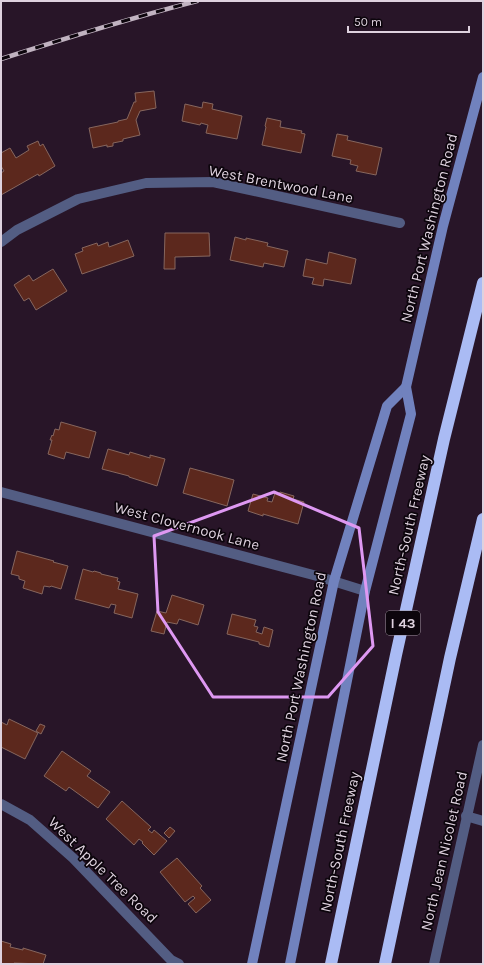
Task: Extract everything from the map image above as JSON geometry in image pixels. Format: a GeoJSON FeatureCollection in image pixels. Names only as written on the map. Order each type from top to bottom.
{"type":"FeatureCollection","features":[{"type":"Feature","properties":{"kind":"highway","name":"North-South Freeway"},"geometry":{"type":"LineString","coordinates":[[330,964],[430,500],[483,283]]}},
{"type":"Feature","properties":{"kind":"highway"},"geometry":{"type":"LineString","coordinates":[[385,964],[450,658],[483,519]]}},
{"type":"Feature","properties":{"kind":"main road","name":"North Port Washington Road"},"geometry":{"type":"LineString","coordinates":[[290,964],[365,591],[411,414],[406,387],[443,226],[483,76]]}},
{"type":"Feature","properties":{"kind":"main road","name":"North Port Washington Road"},"geometry":{"type":"LineString","coordinates":[[252,964],[334,581],[387,406],[406,387]]}},
{"type":"Feature","properties":{"kind":"street","name":"West Brentwood Lane"},"geometry":{"type":"LineString","coordinates":[[1,242],[17,230],[78,199],[146,183],[213,182],[400,223]]}},
{"type":"Feature","properties":{"kind":"street","name":"West Clovernook Lane"},"geometry":{"type":"LineString","coordinates":[[1,492],[334,581],[365,591]]}},
{"type":"Feature","properties":{"kind":"street","name":"North Jean Nicolet Road"},"geometry":{"type":"LineString","coordinates":[[434,964],[483,745]]}},
{"type":"Feature","properties":{"kind":"street","name":"West Apple Tree Road"},"geometry":{"type":"LineString","coordinates":[[1,804],[30,820],[73,858],[172,960],[179,964]]}},
{"type":"Feature","properties":{"kind":"street"},"geometry":{"type":"LineString","coordinates":[[466,816],[483,821]]}},
{"type":"Feature","properties":{"kind":"highlighted area"},"geometry":{"type":"Polygon","coordinates":[[[274,492],[359,528],[373,646],[328,697],[213,697],[158,612],[154,536],[274,492]]]}},
{"type":"Feature","properties":{"kind":"building"},"geometry":{"type":"Polygon","coordinates":[[[154,91],[156,108],[140,111],[136,120],[140,135],[113,143],[113,146],[107,147],[107,145],[93,148],[89,128],[127,119],[134,102],[136,102],[135,93],[154,91]]]}},
{"type":"Feature","properties":{"kind":"building"},"geometry":{"type":"Polygon","coordinates":[[[203,102],[213,104],[212,109],[242,116],[237,139],[206,133],[208,125],[201,123],[200,125],[182,121],[185,104],[202,108],[203,102]]]}},
{"type":"Feature","properties":{"kind":"building"},"geometry":{"type":"Polygon","coordinates":[[[267,118],[281,121],[280,127],[302,131],[301,133],[305,134],[301,153],[262,145],[267,118]]]}},
{"type":"Feature","properties":{"kind":"building"},"geometry":{"type":"Polygon","coordinates":[[[337,134],[348,136],[347,140],[382,148],[376,175],[356,171],[358,166],[350,164],[351,160],[332,156],[337,134]]]}},
{"type":"Feature","properties":{"kind":"building"},"geometry":{"type":"Polygon","coordinates":[[[38,141],[40,146],[43,144],[55,166],[39,176],[38,174],[1,195],[1,173],[4,171],[1,166],[1,153],[10,148],[16,158],[29,150],[27,146],[38,141]]]}},
{"type":"Feature","properties":{"kind":"building"},"geometry":{"type":"Polygon","coordinates":[[[165,233],[209,233],[210,256],[175,257],[175,269],[164,269],[165,233]]]}},
{"type":"Feature","properties":{"kind":"building"},"geometry":{"type":"Polygon","coordinates":[[[235,237],[268,243],[267,246],[288,251],[284,267],[264,263],[263,267],[230,260],[235,237]]]}},
{"type":"Feature","properties":{"kind":"building"},"geometry":{"type":"Polygon","coordinates":[[[128,240],[134,256],[82,274],[75,254],[83,251],[82,248],[97,243],[98,246],[108,242],[109,247],[128,240]]]}},
{"type":"Feature","properties":{"kind":"building"},"geometry":{"type":"Polygon","coordinates":[[[329,252],[356,259],[351,284],[324,279],[323,286],[312,284],[314,278],[303,276],[306,259],[327,264],[329,252]]]}},
{"type":"Feature","properties":{"kind":"building"},"geometry":{"type":"Polygon","coordinates":[[[53,269],[67,291],[36,310],[29,298],[24,301],[14,285],[29,275],[33,281],[53,269]]]}},
{"type":"Feature","properties":{"kind":"building"},"geometry":{"type":"Polygon","coordinates":[[[61,422],[96,432],[89,458],[66,452],[64,459],[48,454],[52,435],[53,436],[55,429],[59,430],[61,422]]]}},
{"type":"Feature","properties":{"kind":"building"},"geometry":{"type":"Polygon","coordinates":[[[108,449],[129,455],[130,452],[150,458],[150,455],[165,459],[157,486],[129,476],[102,469],[108,449]]]}},
{"type":"Feature","properties":{"kind":"building"},"geometry":{"type":"Polygon","coordinates":[[[190,468],[234,480],[227,506],[183,493],[190,468]]]}},
{"type":"Feature","properties":{"kind":"building"},"geometry":{"type":"Polygon","coordinates":[[[280,492],[294,496],[293,499],[304,502],[298,524],[248,511],[253,494],[268,498],[267,501],[272,502],[275,493],[279,494],[280,492]]]}},
{"type":"Feature","properties":{"kind":"building"},"geometry":{"type":"Polygon","coordinates":[[[17,551],[68,566],[61,589],[51,586],[44,586],[42,594],[23,588],[25,581],[19,579],[19,576],[11,574],[17,551]]]}},
{"type":"Feature","properties":{"kind":"building"},"geometry":{"type":"Polygon","coordinates":[[[83,569],[118,578],[117,581],[120,582],[118,589],[138,594],[132,618],[114,613],[116,605],[111,604],[109,608],[75,599],[83,569]]]}},
{"type":"Feature","properties":{"kind":"building"},"geometry":{"type":"Polygon","coordinates":[[[172,595],[204,605],[198,625],[179,619],[177,624],[167,622],[164,634],[151,631],[157,611],[166,613],[172,595]]]}},
{"type":"Feature","properties":{"kind":"building"},"geometry":{"type":"Polygon","coordinates":[[[232,614],[256,620],[254,626],[258,627],[256,632],[262,634],[264,627],[273,630],[269,647],[259,644],[259,642],[227,634],[232,614]]]}},
{"type":"Feature","properties":{"kind":"building"},"geometry":{"type":"Polygon","coordinates":[[[9,719],[38,733],[25,759],[1,747],[1,722],[7,725],[9,719]]]}},
{"type":"Feature","properties":{"kind":"building"},"geometry":{"type":"Polygon","coordinates":[[[40,724],[45,726],[41,734],[36,731],[40,724]]]}},
{"type":"Feature","properties":{"kind":"building"},"geometry":{"type":"Polygon","coordinates":[[[62,751],[91,771],[87,776],[110,792],[98,808],[69,787],[66,791],[44,776],[62,751]]]}},
{"type":"Feature","properties":{"kind":"building"},"geometry":{"type":"Polygon","coordinates":[[[122,801],[151,827],[148,830],[152,833],[154,830],[167,841],[154,855],[139,839],[134,845],[106,819],[122,801]]]}},
{"type":"Feature","properties":{"kind":"building"},"geometry":{"type":"Polygon","coordinates":[[[170,827],[175,831],[169,838],[164,833],[170,827]]]}},
{"type":"Feature","properties":{"kind":"building"},"geometry":{"type":"Polygon","coordinates":[[[177,858],[202,886],[200,888],[211,900],[196,913],[188,904],[195,898],[193,896],[185,902],[160,872],[177,858]]]}},
{"type":"Feature","properties":{"kind":"building"},"geometry":{"type":"Polygon","coordinates":[[[1,941],[11,944],[10,947],[23,950],[23,948],[46,955],[43,964],[1,964],[1,941]]]}},
{"type":"Feature","properties":{"kind":"railway"},"geometry":{"type":"LineString","coordinates":[[1,59],[99,28],[197,1]]}}]}
